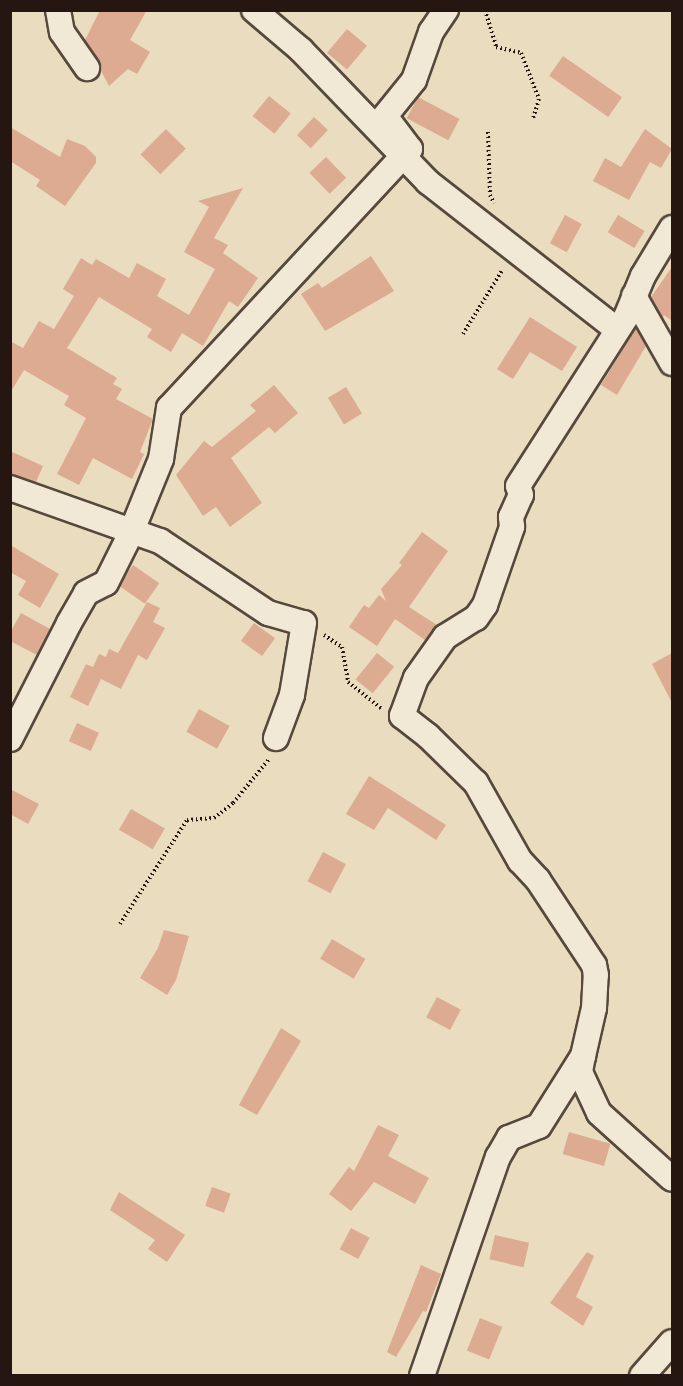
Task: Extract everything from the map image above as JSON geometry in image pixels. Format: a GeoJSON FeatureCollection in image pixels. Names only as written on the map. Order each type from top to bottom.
{"type":"FeatureCollection","features":[{"type":"Feature","properties":{"kind":"street"},"geometry":{"type":"LineString","coordinates":[[58,10],[62,32],[87,68]]}},
{"type":"Feature","properties":{"kind":"street"},"geometry":{"type":"LineString","coordinates":[[254,10],[301,50],[428,182],[616,329]]}},
{"type":"Feature","properties":{"kind":"street"},"geometry":{"type":"LineString","coordinates":[[10,740],[16,712],[87,594],[106,584],[131,533],[161,459],[169,408],[410,149],[385,116],[414,80],[431,32],[446,10]]}},
{"type":"Feature","properties":{"kind":"street"},"geometry":{"type":"LineString","coordinates":[[672,228],[616,329],[518,486],[521,495],[511,517],[512,527],[485,605],[476,618],[445,637],[416,678],[402,716],[428,736],[476,783],[520,861],[538,880],[594,965],[594,1008],[580,1072],[599,1113],[672,1179]]}},
{"type":"Feature","properties":{"kind":"street"},"geometry":{"type":"LineString","coordinates":[[634,296],[672,363]]}},
{"type":"Feature","properties":{"kind":"street"},"geometry":{"type":"LineString","coordinates":[[10,488],[131,533],[160,541],[267,613],[304,623],[292,695],[276,738]]}},
{"type":"Feature","properties":{"kind":"street"},"geometry":{"type":"LineString","coordinates":[[423,1376],[498,1157],[509,1138],[540,1126],[583,1056]]}},
{"type":"Feature","properties":{"kind":"street"},"geometry":{"type":"LineString","coordinates":[[642,1376],[672,1342]]}},
{"type":"Feature","properties":{"kind":"path"},"geometry":{"type":"LineString","coordinates":[[485,10],[496,47],[521,53],[539,99],[533,119]]}},
{"type":"Feature","properties":{"kind":"path"},"geometry":{"type":"LineString","coordinates":[[463,334],[513,255],[505,240],[499,212],[490,195],[488,132]]}},
{"type":"Feature","properties":{"kind":"path"},"geometry":{"type":"LineString","coordinates":[[304,623],[342,647],[348,682],[386,712],[402,716]]}},
{"type":"Feature","properties":{"kind":"path"},"geometry":{"type":"LineString","coordinates":[[120,924],[187,820],[214,818],[233,803],[274,752],[276,738]]}},
{"type":"Feature","properties":{"kind":"building"},"geometry":{"type":"Polygon","coordinates":[[[100,10],[147,10],[130,40],[150,52],[137,74],[128,69],[109,86],[85,40],[100,10]]]}},
{"type":"Feature","properties":{"kind":"building"},"geometry":{"type":"Polygon","coordinates":[[[347,29],[367,46],[347,69],[327,53],[347,29]]]}},
{"type":"Feature","properties":{"kind":"building"},"geometry":{"type":"Polygon","coordinates":[[[563,56],[622,97],[608,117],[549,76],[563,56]]]}},
{"type":"Feature","properties":{"kind":"building"},"geometry":{"type":"Polygon","coordinates":[[[269,96],[291,114],[274,134],[253,116],[269,96]]]}},
{"type":"Feature","properties":{"kind":"building"},"geometry":{"type":"Polygon","coordinates":[[[418,97],[459,119],[448,140],[407,118],[418,97]]]}},
{"type":"Feature","properties":{"kind":"building"},"geometry":{"type":"Polygon","coordinates":[[[314,117],[328,130],[311,148],[297,135],[314,117]]]}},
{"type":"Feature","properties":{"kind":"building"},"geometry":{"type":"Polygon","coordinates":[[[10,127],[60,157],[67,139],[85,146],[96,157],[96,163],[65,206],[36,186],[40,180],[10,161],[10,127]]]}},
{"type":"Feature","properties":{"kind":"building"},"geometry":{"type":"Polygon","coordinates":[[[166,129],[186,149],[160,174],[141,154],[166,129]]]}},
{"type":"Feature","properties":{"kind":"building"},"geometry":{"type":"Polygon","coordinates":[[[645,129],[672,149],[661,168],[650,162],[629,200],[593,181],[605,158],[621,167],[645,129]]]}},
{"type":"Feature","properties":{"kind":"building"},"geometry":{"type":"Polygon","coordinates":[[[326,157],[346,178],[330,194],[309,173],[326,157]]]}},
{"type":"Feature","properties":{"kind":"building"},"geometry":{"type":"Polygon","coordinates":[[[243,188],[214,238],[228,245],[223,253],[258,278],[238,307],[229,301],[203,346],[182,333],[171,352],[147,337],[152,329],[99,297],[67,348],[117,378],[113,384],[122,389],[116,399],[153,419],[140,452],[144,454],[132,479],[93,458],[79,485],[57,474],[86,418],[64,405],[69,396],[24,370],[10,393],[10,341],[23,348],[39,321],[54,329],[74,296],[63,289],[81,258],[92,265],[96,259],[129,278],[137,263],[166,279],[157,296],[189,315],[215,269],[184,252],[209,207],[198,201],[243,188]]]}},
{"type":"Feature","properties":{"kind":"building"},"geometry":{"type":"Polygon","coordinates":[[[565,215],[582,224],[567,252],[550,243],[565,215]]]}},
{"type":"Feature","properties":{"kind":"building"},"geometry":{"type":"Polygon","coordinates":[[[618,215],[645,231],[634,248],[608,232],[618,215]]]}},
{"type":"Feature","properties":{"kind":"building"},"geometry":{"type":"Polygon","coordinates":[[[371,256],[394,291],[325,331],[301,294],[318,283],[322,288],[371,256]]]}},
{"type":"Feature","properties":{"kind":"building"},"geometry":{"type":"Polygon","coordinates":[[[672,267],[672,321],[664,315],[663,318],[651,297],[672,267]]]}},
{"type":"Feature","properties":{"kind":"building"},"geometry":{"type":"Polygon","coordinates":[[[530,317],[577,347],[562,371],[530,352],[513,379],[497,369],[530,317]]]}},
{"type":"Feature","properties":{"kind":"building"},"geometry":{"type":"Polygon","coordinates":[[[636,328],[646,346],[617,395],[601,385],[636,328]]]}},
{"type":"Feature","properties":{"kind":"building"},"geometry":{"type":"Polygon","coordinates":[[[274,385],[298,413],[275,433],[269,427],[231,458],[262,503],[230,527],[216,507],[203,516],[176,475],[204,441],[212,447],[256,411],[250,405],[274,385]]]}},
{"type":"Feature","properties":{"kind":"building"},"geometry":{"type":"Polygon","coordinates":[[[346,387],[362,414],[344,424],[328,398],[346,387]]]}},
{"type":"Feature","properties":{"kind":"building"},"geometry":{"type":"Polygon","coordinates":[[[10,451],[43,466],[36,482],[10,474],[10,451]]]}},
{"type":"Feature","properties":{"kind":"building"},"geometry":{"type":"Polygon","coordinates":[[[422,532],[448,551],[409,607],[437,625],[425,640],[395,619],[377,646],[349,627],[364,605],[369,608],[379,595],[386,601],[381,589],[402,565],[399,563],[422,532]]]}},
{"type":"Feature","properties":{"kind":"building"},"geometry":{"type":"Polygon","coordinates":[[[10,545],[59,574],[40,608],[18,595],[26,581],[10,572],[10,545]]]}},
{"type":"Feature","properties":{"kind":"building"},"geometry":{"type":"Polygon","coordinates":[[[133,565],[159,583],[145,604],[119,585],[133,565]]]}},
{"type":"Feature","properties":{"kind":"building"},"geometry":{"type":"Polygon","coordinates":[[[147,602],[160,608],[153,622],[165,628],[147,660],[138,655],[121,689],[101,679],[88,706],[70,697],[86,664],[93,667],[99,654],[106,657],[109,649],[118,653],[147,602]]]}},
{"type":"Feature","properties":{"kind":"building"},"geometry":{"type":"Polygon","coordinates":[[[21,613],[50,629],[37,655],[10,641],[10,633],[21,613]]]}},
{"type":"Feature","properties":{"kind":"building"},"geometry":{"type":"Polygon","coordinates":[[[254,623],[275,638],[262,656],[241,641],[254,623]]]}},
{"type":"Feature","properties":{"kind":"building"},"geometry":{"type":"Polygon","coordinates":[[[377,653],[394,667],[373,693],[356,679],[377,653]]]}},
{"type":"Feature","properties":{"kind":"building"},"geometry":{"type":"Polygon","coordinates":[[[672,653],[672,703],[652,664],[672,653]]]}},
{"type":"Feature","properties":{"kind":"building"},"geometry":{"type":"Polygon","coordinates":[[[199,709],[230,726],[217,749],[186,732],[199,709]]]}},
{"type":"Feature","properties":{"kind":"building"},"geometry":{"type":"Polygon","coordinates":[[[77,723],[99,733],[91,751],[69,741],[77,723]]]}},
{"type":"Feature","properties":{"kind":"building"},"geometry":{"type":"Polygon","coordinates":[[[369,776],[446,825],[436,840],[388,808],[374,830],[346,814],[369,776]]]}},
{"type":"Feature","properties":{"kind":"building"},"geometry":{"type":"Polygon","coordinates":[[[10,789],[39,804],[28,824],[10,814],[10,789]]]}},
{"type":"Feature","properties":{"kind":"building"},"geometry":{"type":"Polygon","coordinates":[[[131,809],[165,828],[153,849],[119,830],[131,809]]]}},
{"type":"Feature","properties":{"kind":"building"},"geometry":{"type":"Polygon","coordinates":[[[323,852],[346,864],[330,893],[308,881],[323,852]]]}},
{"type":"Feature","properties":{"kind":"building"},"geometry":{"type":"Polygon","coordinates":[[[164,930],[189,936],[176,980],[167,995],[140,978],[158,948],[164,930]]]}},
{"type":"Feature","properties":{"kind":"building"},"geometry":{"type":"Polygon","coordinates":[[[332,939],[365,959],[354,979],[320,959],[332,939]]]}},
{"type":"Feature","properties":{"kind":"building"},"geometry":{"type":"Polygon","coordinates":[[[437,997],[461,1010],[450,1030],[426,1017],[437,997]]]}},
{"type":"Feature","properties":{"kind":"building"},"geometry":{"type":"Polygon","coordinates":[[[281,1028],[301,1041],[257,1115],[239,1105],[281,1028]]]}},
{"type":"Feature","properties":{"kind":"building"},"geometry":{"type":"Polygon","coordinates":[[[378,1125],[399,1135],[388,1156],[429,1178],[415,1204],[374,1182],[351,1211],[329,1194],[349,1167],[354,1171],[378,1125]]]}},
{"type":"Feature","properties":{"kind":"building"},"geometry":{"type":"Polygon","coordinates":[[[569,1132],[610,1144],[604,1166],[563,1154],[569,1132]]]}},
{"type":"Feature","properties":{"kind":"building"},"geometry":{"type":"Polygon","coordinates":[[[212,1187],[231,1194],[224,1213],[205,1206],[212,1187]]]}},
{"type":"Feature","properties":{"kind":"building"},"geometry":{"type":"Polygon","coordinates":[[[119,1192],[185,1235],[167,1262],[148,1249],[155,1240],[110,1210],[119,1192]]]}},
{"type":"Feature","properties":{"kind":"building"},"geometry":{"type":"Polygon","coordinates":[[[351,1228],[370,1238],[358,1259],[340,1249],[351,1228]]]}},
{"type":"Feature","properties":{"kind":"building"},"geometry":{"type":"Polygon","coordinates":[[[495,1235],[529,1243],[523,1267],[489,1259],[495,1235]]]}},
{"type":"Feature","properties":{"kind":"building"},"geometry":{"type":"Polygon","coordinates":[[[587,1252],[594,1256],[576,1297],[593,1307],[583,1326],[550,1303],[587,1252]]]}},
{"type":"Feature","properties":{"kind":"building"},"geometry":{"type":"Polygon","coordinates":[[[421,1265],[441,1274],[426,1312],[423,1311],[396,1357],[387,1352],[421,1265]]]}},
{"type":"Feature","properties":{"kind":"building"},"geometry":{"type":"Polygon","coordinates":[[[480,1318],[502,1327],[489,1359],[467,1350],[480,1318]]]}}]}
